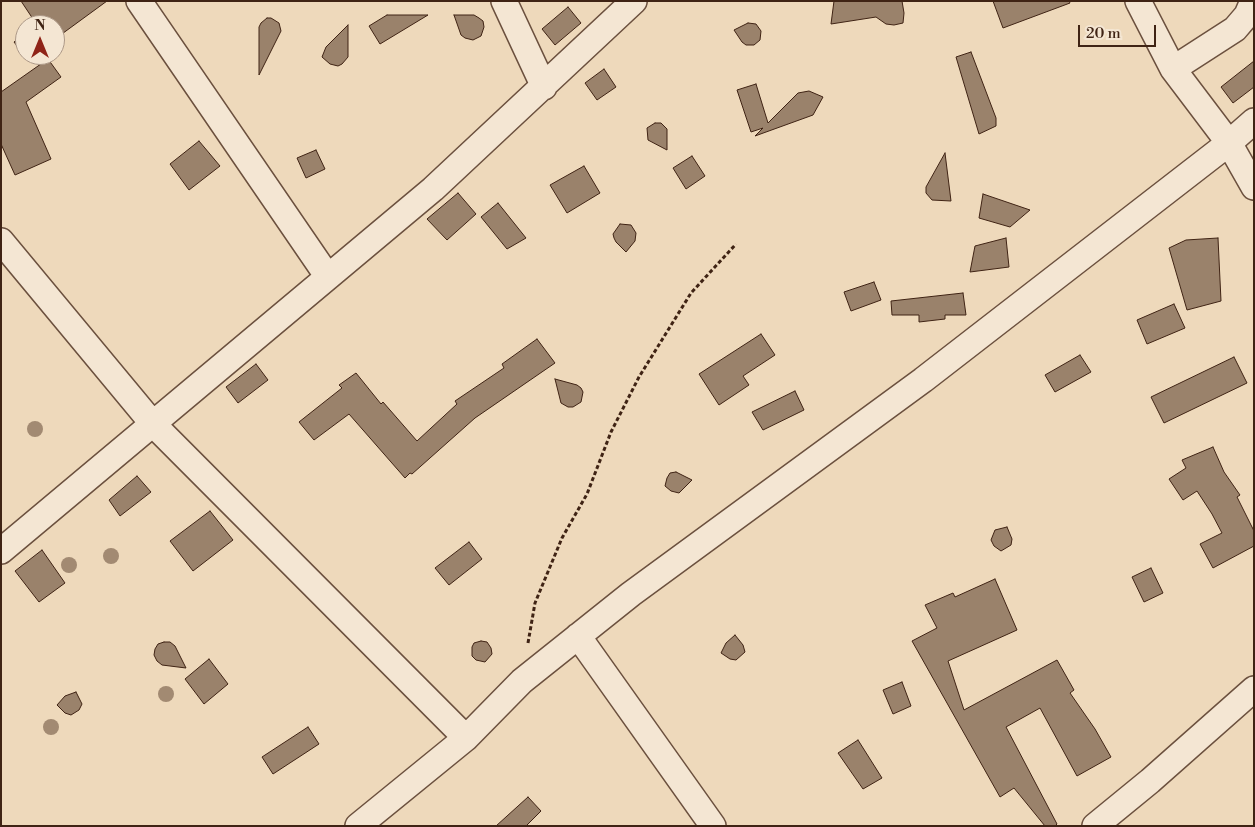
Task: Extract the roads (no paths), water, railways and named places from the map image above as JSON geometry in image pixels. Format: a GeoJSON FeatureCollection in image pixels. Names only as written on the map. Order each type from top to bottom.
{"type":"FeatureCollection","features":[{"type":"Feature","properties":{"kind":"street"},"geometry":{"type":"LineString","coordinates":[[139,1],[328,277]]}},
{"type":"Feature","properties":{"kind":"street"},"geometry":{"type":"LineString","coordinates":[[504,1],[544,86]]}},
{"type":"Feature","properties":{"kind":"street"},"geometry":{"type":"LineString","coordinates":[[1,551],[433,189],[634,1]]}},
{"type":"Feature","properties":{"kind":"street"},"geometry":{"type":"LineString","coordinates":[[1138,1],[1173,69],[1229,143],[1254,187]]}},
{"type":"Feature","properties":{"kind":"street"},"geometry":{"type":"LineString","coordinates":[[1173,69],[1235,29],[1248,14],[1253,1]]}},
{"type":"Feature","properties":{"kind":"street"},"geometry":{"type":"LineString","coordinates":[[358,826],[466,738],[522,681],[631,594],[923,380],[1229,143],[1254,121]]}},
{"type":"Feature","properties":{"kind":"street"},"geometry":{"type":"LineString","coordinates":[[1,241],[153,424],[466,738]]}},
{"type":"Feature","properties":{"kind":"street"},"geometry":{"type":"LineString","coordinates":[[578,636],[713,826]]}},
{"type":"Feature","properties":{"kind":"street"},"geometry":{"type":"LineString","coordinates":[[1095,826],[1150,781],[1254,689]]}}]}
